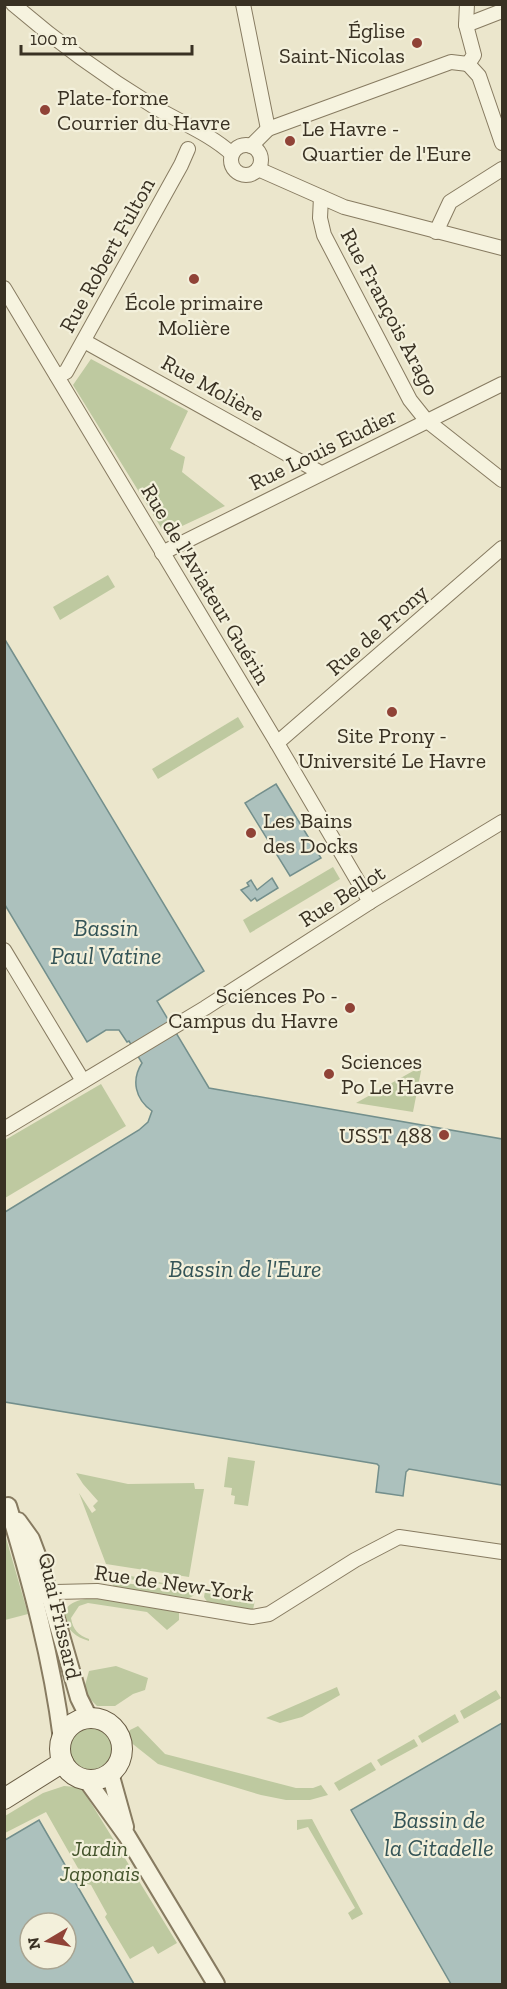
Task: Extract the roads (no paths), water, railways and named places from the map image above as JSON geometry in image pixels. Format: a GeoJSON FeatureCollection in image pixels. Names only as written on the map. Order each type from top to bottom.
{"type":"FeatureCollection","features":[{"type":"Feature","properties":{"kind":"main road"},"geometry":{"type":"LineString","coordinates":[[89,1718],[102,1720],[109,1724],[120,1738],[120,1757],[116,1766],[110,1773],[94,1779],[86,1779],[72,1773],[63,1762],[60,1750],[62,1739],[72,1724],[89,1718]]}},
{"type":"Feature","properties":{"kind":"main road"},"geometry":{"type":"LineString","coordinates":[[4,1799],[63,1762]]}},
{"type":"Feature","properties":{"kind":"street"},"geometry":{"type":"LineString","coordinates":[[14,4],[96,69],[154,107],[219,142],[232,154]]}},
{"type":"Feature","properties":{"kind":"street"},"geometry":{"type":"LineString","coordinates":[[243,4],[268,129]]}},
{"type":"Feature","properties":{"kind":"street"},"geometry":{"type":"LineString","coordinates":[[467,4],[466,25],[474,55],[468,64]]}},
{"type":"Feature","properties":{"kind":"street"},"geometry":{"type":"LineString","coordinates":[[466,25],[502,11]]}},
{"type":"Feature","properties":{"kind":"street"},"geometry":{"type":"LineString","coordinates":[[258,169],[248,175],[237,172],[230,162],[232,154],[240,146],[251,146],[268,129],[451,62],[468,64],[479,76],[502,143]]}},
{"type":"Feature","properties":{"kind":"street"},"geometry":{"type":"LineString","coordinates":[[251,146],[260,156],[258,169]]}},
{"type":"Feature","properties":{"kind":"street","name":"Rue Robert Fulton"},"geometry":{"type":"LineString","coordinates":[[57,376],[66,372],[188,149]]}},
{"type":"Feature","properties":{"kind":"street"},"geometry":{"type":"LineString","coordinates":[[258,169],[344,207],[502,248]]}},
{"type":"Feature","properties":{"kind":"street"},"geometry":{"type":"LineString","coordinates":[[436,232],[450,202],[502,169]]}},
{"type":"Feature","properties":{"kind":"street","name":"Rue François Arago"},"geometry":{"type":"LineString","coordinates":[[321,197],[320,218],[324,235],[410,400],[426,420],[502,480]]}},
{"type":"Feature","properties":{"kind":"street","name":"Rue de l'Aviateur Guérin"},"geometry":{"type":"LineString","coordinates":[[4,288],[370,902]]}},
{"type":"Feature","properties":{"kind":"street","name":"Rue Molière"},"geometry":{"type":"LineString","coordinates":[[84,340],[321,473]]}},
{"type":"Feature","properties":{"kind":"street","name":"Rue Louis Eudier"},"geometry":{"type":"LineString","coordinates":[[162,553],[502,384]]}},
{"type":"Feature","properties":{"kind":"street","name":"Rue de Prony"},"geometry":{"type":"LineString","coordinates":[[277,743],[502,549]]}},
{"type":"Feature","properties":{"kind":"street","name":"Rue Bellot"},"geometry":{"type":"LineString","coordinates":[[4,1129],[205,1008],[370,902],[502,822]]}},
{"type":"Feature","properties":{"kind":"street"},"geometry":{"type":"LineString","coordinates":[[4,950],[83,1081]]}},
{"type":"Feature","properties":{"kind":"street","name":"Quai Frissard"},"geometry":{"type":"LineString","coordinates":[[6,1503],[79,1698],[89,1718]]}},
{"type":"Feature","properties":{"kind":"street","name":"Rue de New-York"},"geometry":{"type":"LineString","coordinates":[[42,1596],[56,1592],[97,1591],[240,1615],[261,1616],[269,1614],[355,1560],[399,1537],[502,1552]]}},
{"type":"Feature","properties":{"kind":"street","name":"Quai Frissard"},"geometry":{"type":"LineString","coordinates":[[42,1596],[62,1739]]}},
{"type":"Feature","properties":{"kind":"street"},"geometry":{"type":"LineString","coordinates":[[110,1773],[127,1836]]}},
{"type":"Feature","properties":{"kind":"street"},"geometry":{"type":"LineString","coordinates":[[86,1779],[127,1836],[216,1984]]}},
{"type":"Feature","properties":{"kind":"water","name":"Bassin de l'Eure"},"geometry":{"type":"Polygon","coordinates":[[[4,638],[204,971],[157,1001],[209,1088],[502,1139],[502,1485],[409,1469],[406,1472],[403,1496],[376,1492],[379,1466],[377,1464],[5,1402],[5,1212],[139,1130],[148,1122],[152,1111],[142,1101],[136,1089],[137,1076],[142,1063],[129,1041],[127,1042],[119,1030],[106,1030],[87,1042],[5,905],[4,638]]]}},
{"type":"Feature","properties":{"kind":"water"},"geometry":{"type":"Polygon","coordinates":[[[276,784],[321,858],[290,876],[245,803],[276,784]]]}},
{"type":"Feature","properties":{"kind":"water"},"geometry":{"type":"Polygon","coordinates":[[[272,878],[278,888],[257,901],[255,898],[251,901],[241,890],[249,886],[247,883],[251,880],[257,890],[272,878]]]}},
{"type":"Feature","properties":{"kind":"water","name":"Bassin de la Citadelle"},"geometry":{"type":"Polygon","coordinates":[[[502,1723],[502,1984],[451,1984],[351,1810],[502,1723]]]}},
{"type":"Feature","properties":{"kind":"water"},"geometry":{"type":"Polygon","coordinates":[[[39,1820],[134,1984],[7,1984],[5,1981],[5,1840],[39,1820]]]}},
{"type":"Feature","properties":{"kind":"place","name":"Église Saint-Nicolas"},"geometry":{"type":"Point","coordinates":[417,43]}},
{"type":"Feature","properties":{"kind":"place","name":"Plate-forme Courrier du Havre"},"geometry":{"type":"Point","coordinates":[45,110]}},
{"type":"Feature","properties":{"kind":"place","name":"Le Havre - Quartier de l'Eure"},"geometry":{"type":"Point","coordinates":[290,141]}},
{"type":"Feature","properties":{"kind":"place","name":"École primaire Molière"},"geometry":{"type":"Point","coordinates":[194,279]}},
{"type":"Feature","properties":{"kind":"place","name":"Site Prony - Université Le Havre"},"geometry":{"type":"Point","coordinates":[392,712]}},
{"type":"Feature","properties":{"kind":"place","name":"Les Bains des Docks"},"geometry":{"type":"Point","coordinates":[251,833]}},
{"type":"Feature","properties":{"kind":"place","name":"Sciences Po - Campus du Havre"},"geometry":{"type":"Point","coordinates":[350,1008]}},
{"type":"Feature","properties":{"kind":"place","name":"Sciences Po Le Havre"},"geometry":{"type":"Point","coordinates":[329,1074]}},
{"type":"Feature","properties":{"kind":"place","name":"USST 488"},"geometry":{"type":"Point","coordinates":[444,1135]}},
{"type":"Feature","properties":{"kind":"water label","name":"Bassin Paul Vatine"},"geometry":{"type":"Point","coordinates":[106,941]}},
{"type":"Feature","properties":{"kind":"park label","name":"Jardin Japonais"},"geometry":{"type":"Point","coordinates":[100,1860]}}]}
